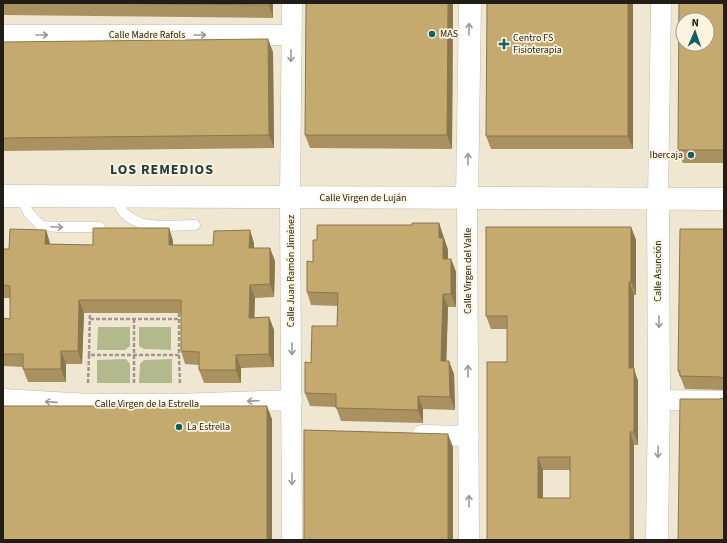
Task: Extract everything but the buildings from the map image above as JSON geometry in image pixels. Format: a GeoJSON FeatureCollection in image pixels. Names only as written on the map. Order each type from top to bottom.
{"type":"FeatureCollection","features":[{"type":"Feature","properties":{"kind":"main road","name":"Calle Virgen del Valle"},"geometry":{"type":"LineString","coordinates":[[467,198],[470,3]]}},
{"type":"Feature","properties":{"kind":"main road","name":"Calle Virgen de Luján"},"geometry":{"type":"LineString","coordinates":[[12,196],[724,199]]}},
{"type":"Feature","properties":{"kind":"main road","name":"Calle Asunción"},"geometry":{"type":"LineString","coordinates":[[657,540],[659,400],[658,199]]}},
{"type":"Feature","properties":{"kind":"street","name":"Calle Juan Ramón Jiménez"},"geometry":{"type":"LineString","coordinates":[[292,3],[290,198],[292,400],[300,431],[292,540]]}},
{"type":"Feature","properties":{"kind":"street","name":"Calle Asunción"},"geometry":{"type":"LineString","coordinates":[[658,199],[661,3]]}},
{"type":"Feature","properties":{"kind":"street","name":"Calle Madre Rafols"},"geometry":{"type":"LineString","coordinates":[[3,36],[291,35]]}},
{"type":"Feature","properties":{"kind":"street","name":"Calle Virgen del Valle"},"geometry":{"type":"LineString","coordinates":[[467,198],[469,540]]}},
{"type":"Feature","properties":{"kind":"street","name":"Calle Virgen de la Estrella"},"geometry":{"type":"LineString","coordinates":[[3,398],[98,404],[177,404],[292,400]]}},
{"type":"Feature","properties":{"kind":"street"},"geometry":{"type":"LineString","coordinates":[[659,400],[724,400]]}},
{"type":"Feature","properties":{"kind":"street"},"geometry":{"type":"LineString","coordinates":[[407,434],[469,436]]}},
{"type":"Feature","properties":{"kind":"lane"},"geometry":{"type":"LineString","coordinates":[[12,196],[41,226],[100,227]]}},
{"type":"Feature","properties":{"kind":"lane"},"geometry":{"type":"LineString","coordinates":[[116,197],[123,212],[133,221],[147,225],[195,225]]}},
{"type":"Feature","properties":{"kind":"path"},"geometry":{"type":"LineString","coordinates":[[88,386],[90,304]]}},
{"type":"Feature","properties":{"kind":"path"},"geometry":{"type":"LineString","coordinates":[[179,305],[180,386]]}},
{"type":"Feature","properties":{"kind":"path"},"geometry":{"type":"LineString","coordinates":[[90,319],[179,319]]}},
{"type":"Feature","properties":{"kind":"path"},"geometry":{"type":"LineString","coordinates":[[134,320],[134,386]]}},
{"type":"Feature","properties":{"kind":"path"},"geometry":{"type":"LineString","coordinates":[[89,355],[179,355]]}},
{"type":"Feature","properties":{"kind":"green space"},"geometry":{"type":"Polygon","coordinates":[[[98,327],[130,327],[130,346],[125,350],[97,350],[98,327]]]}},
{"type":"Feature","properties":{"kind":"green space"},"geometry":{"type":"Polygon","coordinates":[[[139,327],[171,327],[171,350],[144,349],[139,346],[139,327]]]}},
{"type":"Feature","properties":{"kind":"green space"},"geometry":{"type":"Polygon","coordinates":[[[126,359],[130,364],[130,383],[97,383],[97,360],[126,359]]]}},
{"type":"Feature","properties":{"kind":"green space"},"geometry":{"type":"Polygon","coordinates":[[[172,359],[172,383],[139,383],[140,364],[144,360],[172,359]]]}},
{"type":"Feature","properties":{"kind":"place","name":"MAS"},"geometry":{"type":"Point","coordinates":[432,34]}},
{"type":"Feature","properties":{"kind":"place","name":"Centro FS Fisioterapia"},"geometry":{"type":"Point","coordinates":[504,44]}},
{"type":"Feature","properties":{"kind":"place","name":"Ibercaja"},"geometry":{"type":"Point","coordinates":[691,155]}},
{"type":"Feature","properties":{"kind":"place","name":"La Estrella"},"geometry":{"type":"Point","coordinates":[179,427]}},
{"type":"Feature","properties":{"kind":"district","name":"LOS REMEDIOS"},"geometry":{"type":"Point","coordinates":[162,170]}}]}
